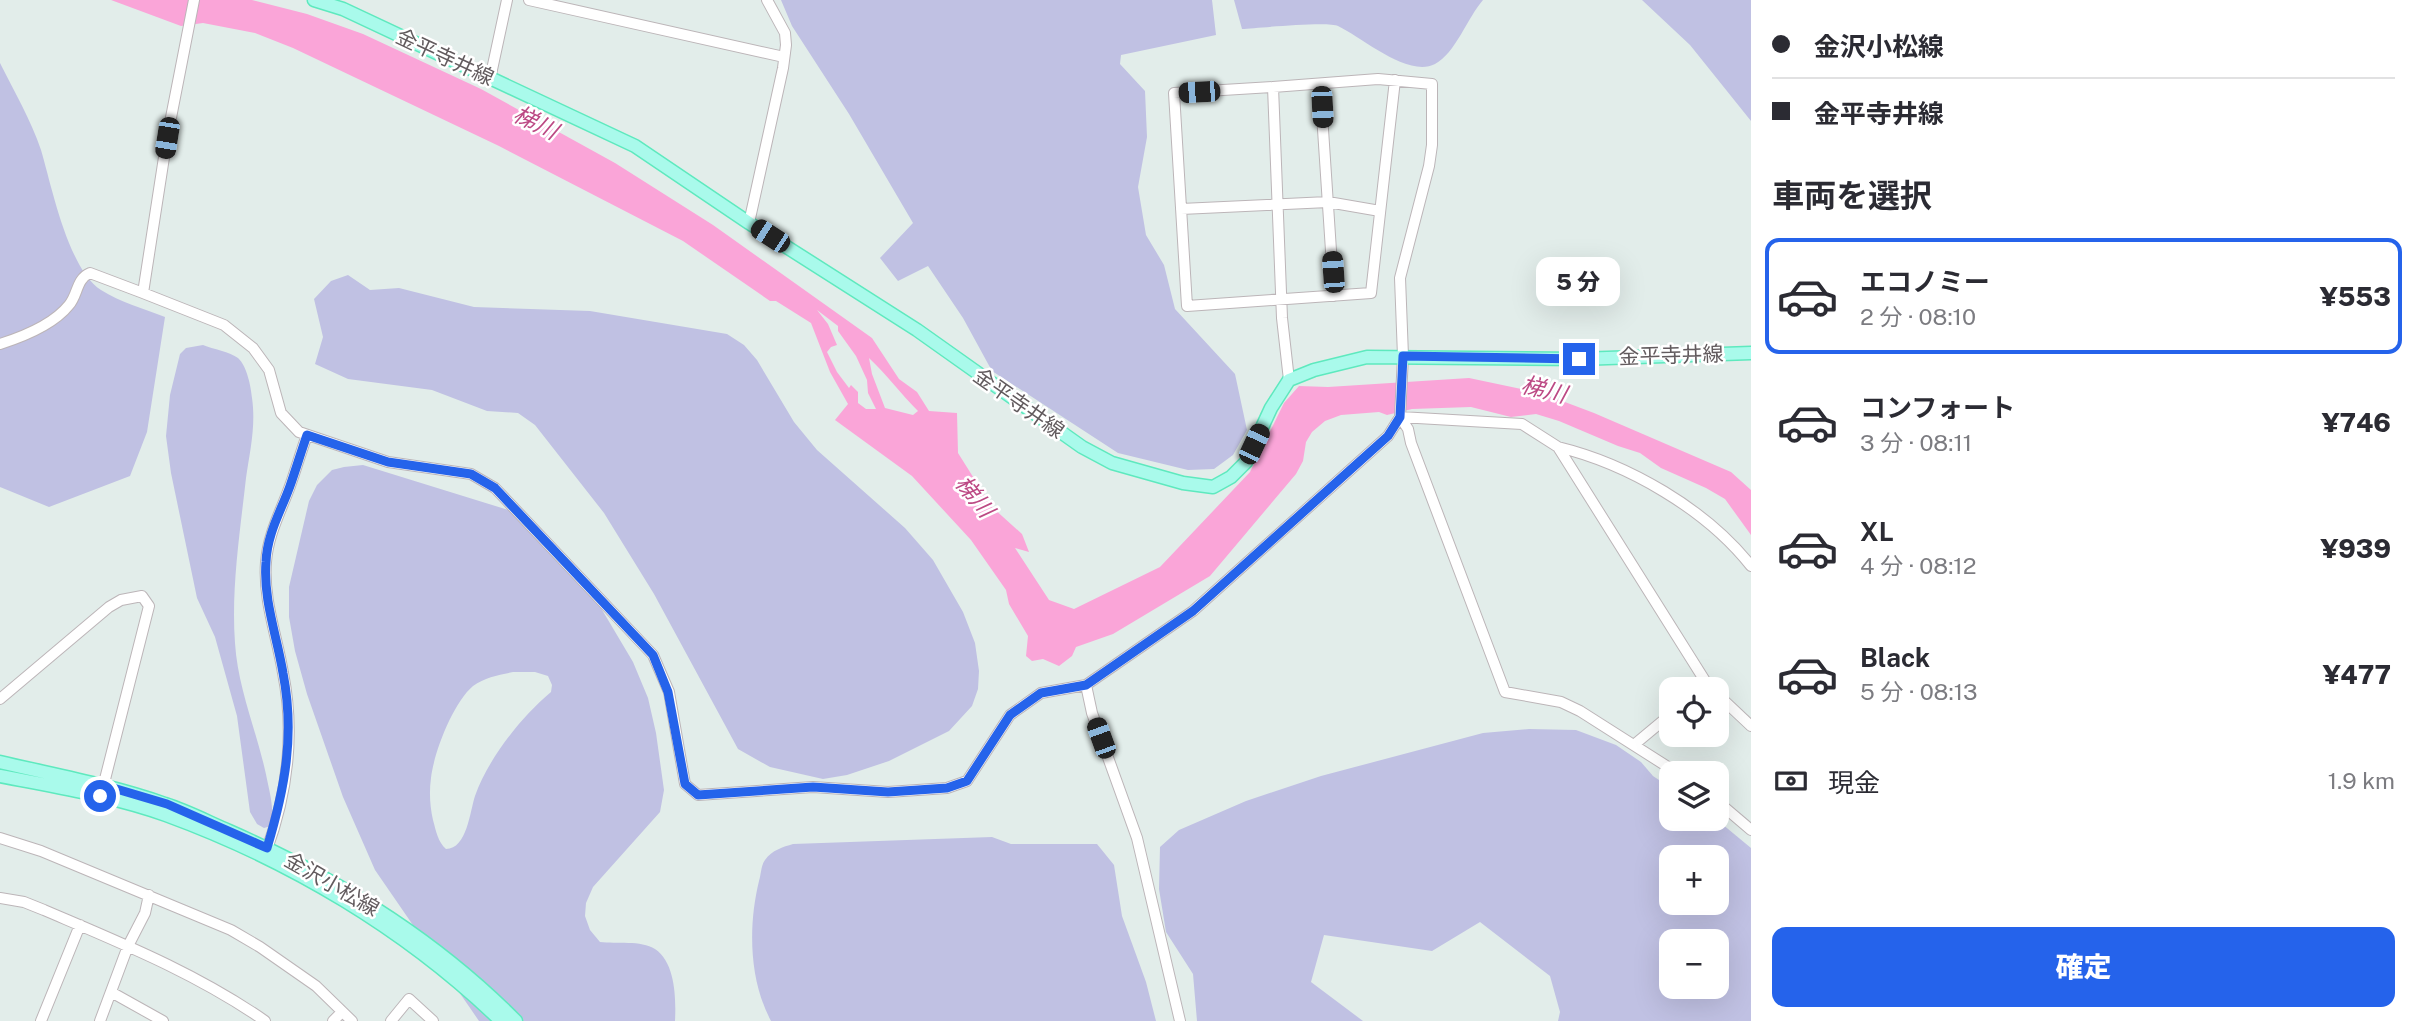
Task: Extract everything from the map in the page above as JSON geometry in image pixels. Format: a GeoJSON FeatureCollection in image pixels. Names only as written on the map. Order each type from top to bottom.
{"type":"FeatureCollection","features":[{"type":"Feature","properties":{"kind":"main road","name":"金平寺井線"},"geometry":{"type":"LineString","coordinates":[[314,0],[343,9],[635,146],[749,223],[917,330],[1082,447],[1112,463],[1183,483],[1213,487],[1231,477],[1246,462],[1271,408],[1289,380],[1314,370],[1367,357],[1403,362],[1751,352]]}},
{"type":"Feature","properties":{"kind":"main road","name":"金沢小松線"},"geometry":{"type":"LineString","coordinates":[[0,762],[102,790],[266,852],[338,885],[449,961],[516,1021]]}},
{"type":"Feature","properties":{"kind":"main road","name":"金沢小松線"},"geometry":{"type":"LineString","coordinates":[[0,776],[102,790]]}},
{"type":"Feature","properties":{"kind":"main road","name":"金沢小松線"},"geometry":{"type":"LineString","coordinates":[[266,852],[416,948],[473,994],[500,1021]]}},
{"type":"Feature","properties":{"kind":"street"},"geometry":{"type":"LineString","coordinates":[[143,293],[167,138],[194,0]]}},
{"type":"Feature","properties":{"kind":"street"},"geometry":{"type":"LineString","coordinates":[[490,79],[507,0]]}},
{"type":"Feature","properties":{"kind":"street"},"geometry":{"type":"LineString","coordinates":[[529,0],[784,57]]}},
{"type":"Feature","properties":{"kind":"street"},"geometry":{"type":"LineString","coordinates":[[749,223],[786,45],[785,33],[766,0]]}},
{"type":"Feature","properties":{"kind":"street"},"geometry":{"type":"LineString","coordinates":[[0,344],[37,328],[62,313],[71,303],[82,278],[90,273],[224,325],[253,348],[269,370],[281,413],[299,432],[388,462],[471,474],[495,488],[653,655],[668,692],[685,784],[698,795],[813,787],[888,792],[947,788],[967,781],[1010,715],[1041,693],[1086,685],[1193,611],[1388,436],[1400,417],[1403,362],[1400,278],[1429,166],[1432,145],[1432,84],[1395,80],[1378,79],[1174,93],[1187,306],[1371,293],[1395,80]]}},
{"type":"Feature","properties":{"kind":"street"},"geometry":{"type":"LineString","coordinates":[[1320,83],[1334,296]]}},
{"type":"Feature","properties":{"kind":"street"},"geometry":{"type":"LineString","coordinates":[[1273,87],[1282,300],[1289,380]]}},
{"type":"Feature","properties":{"kind":"street"},"geometry":{"type":"LineString","coordinates":[[1181,209],[1328,202],[1380,211]]}},
{"type":"Feature","properties":{"kind":"street"},"geometry":{"type":"LineString","coordinates":[[1400,417],[1522,425],[1558,447],[1614,466],[1678,500],[1720,531],[1751,566]]}},
{"type":"Feature","properties":{"kind":"street"},"geometry":{"type":"LineString","coordinates":[[1400,417],[1408,429],[1505,692],[1561,702],[1660,761]]}},
{"type":"Feature","properties":{"kind":"street"},"geometry":{"type":"LineString","coordinates":[[266,852],[280,807],[290,728],[283,672],[269,609],[266,560],[272,527],[307,435]]}},
{"type":"Feature","properties":{"kind":"street"},"geometry":{"type":"LineString","coordinates":[[1558,447],[1699,677]]}},
{"type":"Feature","properties":{"kind":"street"},"geometry":{"type":"LineString","coordinates":[[0,699],[109,607],[121,600],[142,596],[149,606],[102,790]]}},
{"type":"Feature","properties":{"kind":"street"},"geometry":{"type":"LineString","coordinates":[[1086,685],[1091,713],[1137,838],[1180,1021]]}},
{"type":"Feature","properties":{"kind":"street"},"geometry":{"type":"LineString","coordinates":[[1729,705],[1751,726]]}},
{"type":"Feature","properties":{"kind":"street"},"geometry":{"type":"LineString","coordinates":[[1635,744],[1659,724]]}},
{"type":"Feature","properties":{"kind":"street"},"geometry":{"type":"LineString","coordinates":[[1729,811],[1751,830]]}},
{"type":"Feature","properties":{"kind":"street"},"geometry":{"type":"LineString","coordinates":[[0,838],[41,851],[231,930],[316,986],[352,1021]]}},
{"type":"Feature","properties":{"kind":"street"},"geometry":{"type":"LineString","coordinates":[[100,1021],[128,946],[145,913],[149,895]]}},
{"type":"Feature","properties":{"kind":"street"},"geometry":{"type":"LineString","coordinates":[[0,898],[24,902],[163,961],[224,993],[264,1021]]}},
{"type":"Feature","properties":{"kind":"street"},"geometry":{"type":"LineString","coordinates":[[41,1021],[80,925]]}},
{"type":"Feature","properties":{"kind":"street"},"geometry":{"type":"LineString","coordinates":[[111,992],[163,1021]]}},
{"type":"Feature","properties":{"kind":"street"},"geometry":{"type":"LineString","coordinates":[[391,1021],[409,999],[433,1021]]}},
{"type":"Feature","properties":{"kind":"street"},"geometry":{"type":"LineString","coordinates":[[333,1021],[342,1012]]}},
{"type":"Feature","properties":{"kind":"shaded area"},"geometry":{"type":"Polygon","coordinates":[[[781,0],[1212,0],[1216,35],[1121,55],[1120,64],[1145,91],[1147,137],[1138,187],[1146,235],[1164,265],[1175,309],[1235,374],[1247,430],[1233,455],[1214,469],[1188,470],[1118,453],[992,371],[963,318],[928,266],[898,281],[880,258],[913,223],[849,114],[792,26],[781,0]]]}},
{"type":"Feature","properties":{"kind":"shaded area"},"geometry":{"type":"Polygon","coordinates":[[[1234,0],[1483,0],[1449,52],[1435,64],[1424,67],[1412,66],[1386,55],[1338,26],[1307,24],[1242,29],[1234,0]]]}},
{"type":"Feature","properties":{"kind":"shaded area"},"geometry":{"type":"Polygon","coordinates":[[[1642,0],[1751,0],[1751,121],[1690,45],[1642,0]]]}},
{"type":"Feature","properties":{"kind":"shaded area"},"geometry":{"type":"Polygon","coordinates":[[[0,63],[37,139],[63,226],[79,264],[101,290],[124,302],[165,317],[147,432],[130,476],[49,507],[0,487],[0,63]]]}},
{"type":"Feature","properties":{"kind":"shaded area"},"geometry":{"type":"Polygon","coordinates":[[[348,275],[370,290],[399,288],[474,307],[590,311],[727,334],[744,345],[757,360],[794,422],[817,450],[905,528],[933,560],[963,612],[975,643],[979,671],[978,689],[972,706],[949,731],[889,761],[847,775],[823,779],[770,767],[738,749],[654,594],[604,513],[535,425],[518,413],[487,411],[432,390],[348,379],[315,364],[323,337],[314,299],[331,281],[348,275]]]}},
{"type":"Feature","properties":{"kind":"shaded area"},"geometry":{"type":"Polygon","coordinates":[[[203,345],[238,358],[250,383],[253,428],[237,560],[234,623],[240,679],[271,799],[271,826],[264,828],[257,824],[250,812],[237,716],[215,637],[197,598],[166,436],[170,395],[180,354],[186,348],[203,345]]]}},
{"type":"Feature","properties":{"kind":"shaded area"},"geometry":{"type":"Polygon","coordinates":[[[363,465],[518,513],[549,537],[598,603],[633,662],[648,698],[664,790],[660,812],[593,887],[586,903],[585,916],[590,930],[600,942],[643,944],[662,955],[673,982],[675,1021],[479,1021],[375,870],[343,797],[307,694],[289,617],[289,587],[309,501],[317,485],[332,470],[363,465]],[[513,672],[482,680],[473,686],[458,704],[436,755],[430,789],[433,820],[439,840],[446,849],[459,843],[463,836],[475,796],[497,753],[517,726],[551,692],[552,685],[548,676],[535,672],[513,672]]]}},
{"type":"Feature","properties":{"kind":"shaded area"},"geometry":{"type":"Polygon","coordinates":[[[1529,729],[1576,730],[1616,745],[1641,762],[1659,780],[1659,831],[1729,830],[1751,848],[1751,1021],[1558,1021],[1560,1012],[1550,976],[1480,922],[1432,951],[1324,935],[1311,982],[1363,1021],[1197,1021],[1193,974],[1166,932],[1159,889],[1160,847],[1179,830],[1246,801],[1321,776],[1483,733],[1529,729]]]}},
{"type":"Feature","properties":{"kind":"shaded area"},"geometry":{"type":"Polygon","coordinates":[[[992,837],[1011,844],[1097,844],[1114,865],[1122,916],[1146,982],[1156,1021],[771,1021],[758,988],[752,934],[755,898],[762,867],[771,854],[793,844],[992,837]]]}},
{"type":"Feature","properties":{"kind":"water","name":"梯川"},"geometry":{"type":"Polygon","coordinates":[[[111,0],[252,0],[307,14],[363,34],[481,89],[615,163],[713,225],[872,338],[899,379],[917,392],[929,411],[957,413],[958,453],[992,507],[1022,534],[1029,552],[1015,548],[1049,600],[1074,609],[1160,567],[1250,472],[1284,403],[1299,386],[1328,387],[1469,378],[1541,393],[1731,472],[1751,490],[1751,535],[1725,499],[1706,488],[1661,468],[1640,453],[1536,414],[1511,417],[1471,407],[1412,409],[1387,415],[1379,412],[1341,415],[1325,421],[1312,432],[1296,474],[1210,576],[1113,634],[1076,647],[1072,656],[1059,666],[1043,659],[1032,661],[1026,656],[1028,636],[1009,604],[1006,590],[971,540],[912,476],[835,420],[848,404],[830,372],[811,323],[776,301],[770,301],[683,241],[499,146],[293,48],[255,33],[203,23],[181,26],[111,0]],[[817,310],[828,324],[837,345],[827,352],[837,372],[849,388],[851,385],[858,392],[858,403],[866,409],[876,409],[856,356],[838,331],[838,326],[817,310]],[[869,358],[885,408],[913,415],[918,411],[882,371],[869,358]]]}},
{"type":"Feature","properties":{"kind":"route"},"geometry":{"type":"LineString","coordinates":[[100,796],[103,785],[167,804],[267,848],[285,781],[290,728],[283,672],[269,609],[266,560],[272,527],[307,435],[388,462],[471,474],[495,488],[653,655],[668,692],[685,784],[698,795],[813,787],[888,792],[947,788],[967,781],[1010,715],[1041,693],[1086,685],[1193,611],[1388,436],[1400,417],[1403,356],[1579,359]]}}]}
